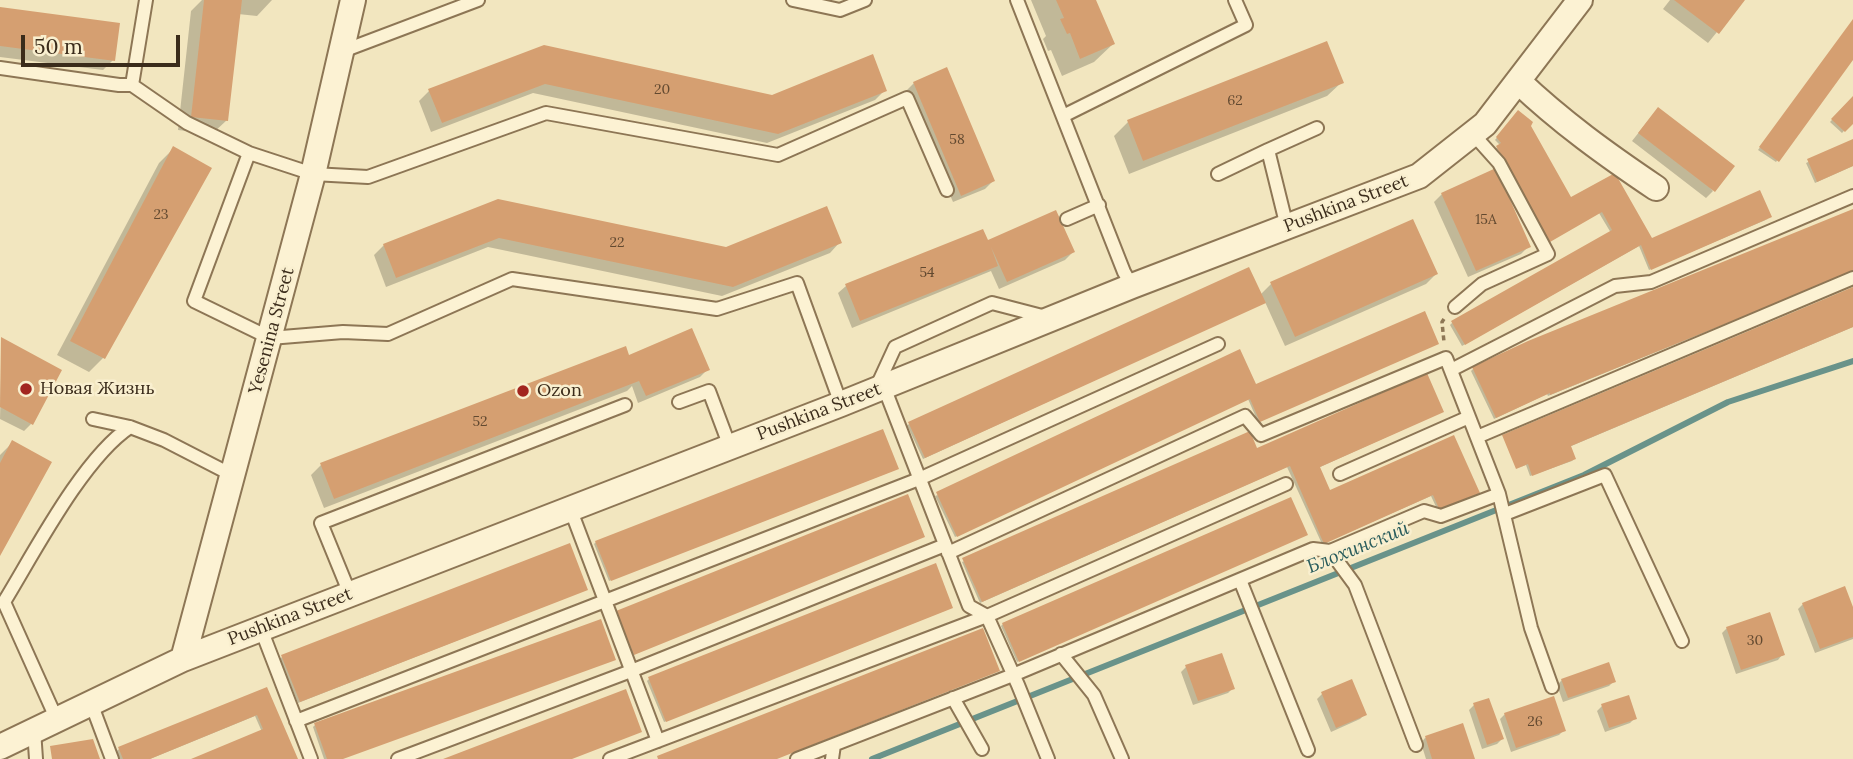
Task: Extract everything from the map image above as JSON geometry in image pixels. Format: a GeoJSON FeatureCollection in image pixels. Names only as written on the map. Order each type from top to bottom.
{"type":"FeatureCollection","features":[{"type":"Feature","properties":{"kind":"street","name":"Yesenina Street"},"geometry":{"type":"LineString","coordinates":[[183,659],[313,174],[353,0]]}},
{"type":"Feature","properties":{"kind":"street","name":"Pushkina Street"},"geometry":{"type":"LineString","coordinates":[[0,747],[183,659],[1419,176],[1485,124],[1580,0]]}},
{"type":"Feature","properties":{"kind":"street"},"geometry":{"type":"LineString","coordinates":[[1518,81],[1554,115],[1593,146],[1656,188]]}},
{"type":"Feature","properties":{"kind":"lane"},"geometry":{"type":"LineString","coordinates":[[132,85],[146,0]]}},
{"type":"Feature","properties":{"kind":"lane"},"geometry":{"type":"LineString","coordinates":[[343,51],[478,0]]}},
{"type":"Feature","properties":{"kind":"lane"},"geometry":{"type":"LineString","coordinates":[[793,0],[840,10],[865,0]]}},
{"type":"Feature","properties":{"kind":"lane"},"geometry":{"type":"LineString","coordinates":[[1017,0],[1124,272],[1132,286]]}},
{"type":"Feature","properties":{"kind":"lane"},"geometry":{"type":"LineString","coordinates":[[1063,116],[1246,25],[1235,0]]}},
{"type":"Feature","properties":{"kind":"lane"},"geometry":{"type":"LineString","coordinates":[[0,68],[132,85],[187,123],[249,153],[313,174],[368,177],[546,113],[778,155],[907,98],[947,190]]}},
{"type":"Feature","properties":{"kind":"lane"},"geometry":{"type":"LineString","coordinates":[[1218,174],[1317,128]]}},
{"type":"Feature","properties":{"kind":"lane"},"geometry":{"type":"LineString","coordinates":[[1455,307],[1482,284],[1548,254],[1499,163],[1473,134]]}},
{"type":"Feature","properties":{"kind":"lane"},"geometry":{"type":"LineString","coordinates":[[1269,150],[1287,227]]}},
{"type":"Feature","properties":{"kind":"lane"},"geometry":{"type":"LineString","coordinates":[[249,153],[194,301],[270,338],[342,332],[388,334],[512,279],[717,309],[797,283],[841,404]]}},
{"type":"Feature","properties":{"kind":"lane"},"geometry":{"type":"LineString","coordinates":[[398,759],[947,549],[1245,416],[1261,435],[1449,364],[1615,286],[1651,282],[1853,196]]}},
{"type":"Feature","properties":{"kind":"lane"},"geometry":{"type":"LineString","coordinates":[[1067,219],[1099,205]]}},
{"type":"Feature","properties":{"kind":"lane"},"geometry":{"type":"LineString","coordinates":[[1477,437],[1853,278]]}},
{"type":"Feature","properties":{"kind":"lane"},"geometry":{"type":"LineString","coordinates":[[1048,759],[987,616],[969,606],[880,388],[895,347],[992,303],[1053,318]]}},
{"type":"Feature","properties":{"kind":"lane"},"geometry":{"type":"LineString","coordinates":[[296,721],[919,479],[1218,344]]}},
{"type":"Feature","properties":{"kind":"lane"},"geometry":{"type":"LineString","coordinates":[[1449,364],[1500,495],[1531,628],[1552,687]]}},
{"type":"Feature","properties":{"kind":"lane"},"geometry":{"type":"LineString","coordinates":[[679,402],[709,391],[730,446]]}},
{"type":"Feature","properties":{"kind":"lane"},"geometry":{"type":"LineString","coordinates":[[350,594],[321,523],[625,405]]}},
{"type":"Feature","properties":{"kind":"lane"},"geometry":{"type":"LineString","coordinates":[[1340,474],[1469,416]]}},
{"type":"Feature","properties":{"kind":"lane"},"geometry":{"type":"LineString","coordinates":[[93,419],[130,427],[164,440],[233,476]]}},
{"type":"Feature","properties":{"kind":"lane"},"geometry":{"type":"LineString","coordinates":[[57,720],[4,602],[83,475],[115,437],[130,427]]}},
{"type":"Feature","properties":{"kind":"lane"},"geometry":{"type":"LineString","coordinates":[[1506,520],[1605,475],[1682,641]]}},
{"type":"Feature","properties":{"kind":"lane"},"geometry":{"type":"LineString","coordinates":[[610,759],[646,753],[658,741],[987,616],[1286,484]]}},
{"type":"Feature","properties":{"kind":"lane"},"geometry":{"type":"LineString","coordinates":[[1333,555],[1424,510],[1441,516],[1500,495]]}},
{"type":"Feature","properties":{"kind":"lane"},"geometry":{"type":"LineString","coordinates":[[570,508],[658,741]]}},
{"type":"Feature","properties":{"kind":"lane"},"geometry":{"type":"LineString","coordinates":[[797,759],[1016,680],[1061,654],[1312,549],[1333,555],[1355,585],[1416,745]]}},
{"type":"Feature","properties":{"kind":"lane"},"geometry":{"type":"LineString","coordinates":[[1240,580],[1308,750]]}},
{"type":"Feature","properties":{"kind":"lane"},"geometry":{"type":"LineString","coordinates":[[261,629],[311,759]]}},
{"type":"Feature","properties":{"kind":"lane"},"geometry":{"type":"LineString","coordinates":[[1061,654],[1094,695],[1122,759]]}},
{"type":"Feature","properties":{"kind":"lane"},"geometry":{"type":"LineString","coordinates":[[91,703],[112,759]]}},
{"type":"Feature","properties":{"kind":"lane"},"geometry":{"type":"LineString","coordinates":[[956,703],[982,749]]}},
{"type":"Feature","properties":{"kind":"lane"},"geometry":{"type":"LineString","coordinates":[[34,730],[36,759]]}},
{"type":"Feature","properties":{"kind":"lane"},"geometry":{"type":"LineString","coordinates":[[832,759],[834,745]]}},
{"type":"Feature","properties":{"kind":"path"},"geometry":{"type":"LineString","coordinates":[[1449,364],[1442,322],[1455,307]]}},
{"type":"Feature","properties":{"kind":"building"},"geometry":{"type":"Polygon","coordinates":[[[204,0],[242,0],[228,121],[191,117],[204,0]]]}},
{"type":"Feature","properties":{"kind":"building"},"geometry":{"type":"Polygon","coordinates":[[[1056,0],[1096,0],[1115,44],[1080,59],[1070,33],[1067,34],[1060,19],[1064,18],[1056,0]]]}},
{"type":"Feature","properties":{"kind":"building"},"geometry":{"type":"Polygon","coordinates":[[[1674,0],[1745,0],[1719,34],[1674,0]]]}},
{"type":"Feature","properties":{"kind":"building"},"geometry":{"type":"Polygon","coordinates":[[[0,7],[120,23],[115,61],[0,46],[0,7]]]}},
{"type":"Feature","properties":{"kind":"building"},"geometry":{"type":"Polygon","coordinates":[[[1853,19],[1853,60],[1779,162],[1759,147],[1853,19]]]}},
{"type":"Feature","properties":{"kind":"building"},"geometry":{"type":"Polygon","coordinates":[[[1327,41],[1344,83],[1143,161],[1127,120],[1327,41]]]}},
{"type":"Feature","properties":{"kind":"building"},"geometry":{"type":"Polygon","coordinates":[[[544,45],[772,95],[873,54],[887,91],[778,134],[545,84],[442,123],[428,89],[544,45]]]}},
{"type":"Feature","properties":{"kind":"building"},"geometry":{"type":"Polygon","coordinates":[[[947,67],[995,181],[961,196],[913,82],[947,67]]]}},
{"type":"Feature","properties":{"kind":"building"},"geometry":{"type":"Polygon","coordinates":[[[1853,96],[1853,124],[1845,132],[1831,119],[1853,96]]]}},
{"type":"Feature","properties":{"kind":"building"},"geometry":{"type":"Polygon","coordinates":[[[1658,107],[1735,166],[1715,192],[1638,133],[1658,107]]]}},
{"type":"Feature","properties":{"kind":"building"},"geometry":{"type":"Polygon","coordinates":[[[1518,110],[1533,122],[1531,126],[1571,197],[1615,173],[1652,238],[1760,190],[1772,217],[1651,270],[1641,245],[1465,345],[1451,321],[1612,230],[1602,212],[1550,242],[1496,146],[1501,143],[1496,137],[1518,110]]]}},
{"type":"Feature","properties":{"kind":"building"},"geometry":{"type":"Polygon","coordinates":[[[1853,139],[1853,166],[1817,182],[1807,159],[1853,139]]]}},
{"type":"Feature","properties":{"kind":"building"},"geometry":{"type":"Polygon","coordinates":[[[173,146],[212,168],[105,359],[70,341],[173,146]]]}},
{"type":"Feature","properties":{"kind":"building"},"geometry":{"type":"Polygon","coordinates":[[[1496,168],[1531,247],[1476,271],[1441,193],[1496,168]]]}},
{"type":"Feature","properties":{"kind":"building"},"geometry":{"type":"Polygon","coordinates":[[[498,199],[726,247],[827,206],[842,243],[733,287],[499,238],[396,278],[383,244],[498,199]]]}},
{"type":"Feature","properties":{"kind":"building"},"geometry":{"type":"Polygon","coordinates":[[[1853,209],[1853,272],[1550,393],[1496,418],[1472,367],[1528,341],[1853,209]]]}},
{"type":"Feature","properties":{"kind":"building"},"geometry":{"type":"Polygon","coordinates":[[[1056,210],[1075,252],[1007,282],[991,247],[998,266],[860,321],[845,284],[983,229],[988,240],[1056,210]]]}},
{"type":"Feature","properties":{"kind":"building"},"geometry":{"type":"Polygon","coordinates":[[[1413,219],[1438,274],[1295,337],[1270,282],[1413,219]]]}},
{"type":"Feature","properties":{"kind":"building"},"geometry":{"type":"Polygon","coordinates":[[[1249,267],[1266,303],[925,458],[908,422],[1249,267]]]}},
{"type":"Feature","properties":{"kind":"building"},"geometry":{"type":"Polygon","coordinates":[[[1853,287],[1853,327],[1571,446],[1576,459],[1532,476],[1528,464],[1516,469],[1502,435],[1853,287]]]}},
{"type":"Feature","properties":{"kind":"building"},"geometry":{"type":"Polygon","coordinates":[[[1425,311],[1439,344],[1260,422],[1250,399],[957,537],[936,492],[1240,349],[1256,384],[1425,311]]]}},
{"type":"Feature","properties":{"kind":"building"},"geometry":{"type":"Polygon","coordinates":[[[692,328],[710,370],[646,396],[639,381],[334,499],[320,463],[626,346],[629,355],[692,328]]]}},
{"type":"Feature","properties":{"kind":"building","name":"Новая Жизнь"},"geometry":{"type":"Polygon","coordinates":[[[1,337],[62,370],[33,425],[0,407],[1,337]]]}},
{"type":"Feature","properties":{"kind":"building"},"geometry":{"type":"Polygon","coordinates":[[[1427,373],[1444,412],[1320,467],[1330,490],[1454,435],[1480,493],[1440,511],[1433,495],[1324,544],[1290,466],[982,602],[962,558],[1250,431],[1257,448],[1427,373]]]}},
{"type":"Feature","properties":{"kind":"building"},"geometry":{"type":"Polygon","coordinates":[[[883,429],[899,469],[611,581],[595,541],[883,429]]]}},
{"type":"Feature","properties":{"kind":"building"},"geometry":{"type":"Polygon","coordinates":[[[12,440],[52,462],[0,556],[0,463],[12,440]]]}},
{"type":"Feature","properties":{"kind":"building"},"geometry":{"type":"Polygon","coordinates":[[[908,494],[925,537],[634,655],[616,611],[908,494]]]}},
{"type":"Feature","properties":{"kind":"building"},"geometry":{"type":"Polygon","coordinates":[[[1291,497],[1308,535],[1019,662],[1002,623],[1291,497]]]}},
{"type":"Feature","properties":{"kind":"building"},"geometry":{"type":"Polygon","coordinates":[[[570,543],[588,590],[300,702],[281,655],[570,543]]]}},
{"type":"Feature","properties":{"kind":"building"},"geometry":{"type":"Polygon","coordinates":[[[936,563],[953,608],[666,722],[648,677],[936,563]]]}},
{"type":"Feature","properties":{"kind":"building"},"geometry":{"type":"Polygon","coordinates":[[[1845,586],[1853,607],[1853,637],[1820,649],[1802,603],[1845,586]]]}},
{"type":"Feature","properties":{"kind":"building"},"geometry":{"type":"Polygon","coordinates":[[[1770,612],[1785,655],[1741,670],[1726,627],[1770,612]]]}},
{"type":"Feature","properties":{"kind":"building"},"geometry":{"type":"Polygon","coordinates":[[[601,619],[616,660],[343,759],[327,759],[314,723],[601,619]]]}},
{"type":"Feature","properties":{"kind":"building"},"geometry":{"type":"Polygon","coordinates":[[[983,628],[1000,671],[777,759],[658,759],[657,756],[983,628]]]}},
{"type":"Feature","properties":{"kind":"building"},"geometry":{"type":"Polygon","coordinates":[[[1222,653],[1235,689],[1198,701],[1185,665],[1222,653]]]}},
{"type":"Feature","properties":{"kind":"building"},"geometry":{"type":"Polygon","coordinates":[[[1609,662],[1616,682],[1568,698],[1561,679],[1609,662]]]}},
{"type":"Feature","properties":{"kind":"building"},"geometry":{"type":"Polygon","coordinates":[[[1352,679],[1367,715],[1336,728],[1321,692],[1352,679]]]}},
{"type":"Feature","properties":{"kind":"building"},"geometry":{"type":"Polygon","coordinates":[[[267,687],[298,759],[191,759],[263,729],[257,715],[150,759],[123,759],[118,747],[267,687]]]}},
{"type":"Feature","properties":{"kind":"building"},"geometry":{"type":"Polygon","coordinates":[[[626,689],[642,732],[572,759],[443,759],[626,689]]]}},
{"type":"Feature","properties":{"kind":"building"},"geometry":{"type":"Polygon","coordinates":[[[1629,695],[1637,719],[1609,728],[1601,704],[1629,695]]]}},
{"type":"Feature","properties":{"kind":"building"},"geometry":{"type":"Polygon","coordinates":[[[1554,696],[1566,731],[1516,748],[1504,713],[1554,696]]]}},
{"type":"Feature","properties":{"kind":"building"},"geometry":{"type":"Polygon","coordinates":[[[1489,698],[1504,739],[1487,745],[1473,703],[1489,698]]]}},
{"type":"Feature","properties":{"kind":"building"},"geometry":{"type":"Polygon","coordinates":[[[1463,723],[1475,759],[1432,759],[1425,736],[1463,723]]]}},
{"type":"Feature","properties":{"kind":"building"},"geometry":{"type":"Polygon","coordinates":[[[93,739],[100,759],[52,759],[50,746],[93,739]]]}},
{"type":"Feature","properties":{"kind":"waterway","name":"Блохинский"},"geometry":{"type":"LineString","coordinates":[[872,759],[1584,475],[1728,402],[1853,361]]}},
{"type":"Feature","properties":{"kind":"place","name":"Новая Жизнь"},"geometry":{"type":"Point","coordinates":[26,389]}},
{"type":"Feature","properties":{"kind":"place","name":"Ozon"},"geometry":{"type":"Point","coordinates":[523,391]}}]}
